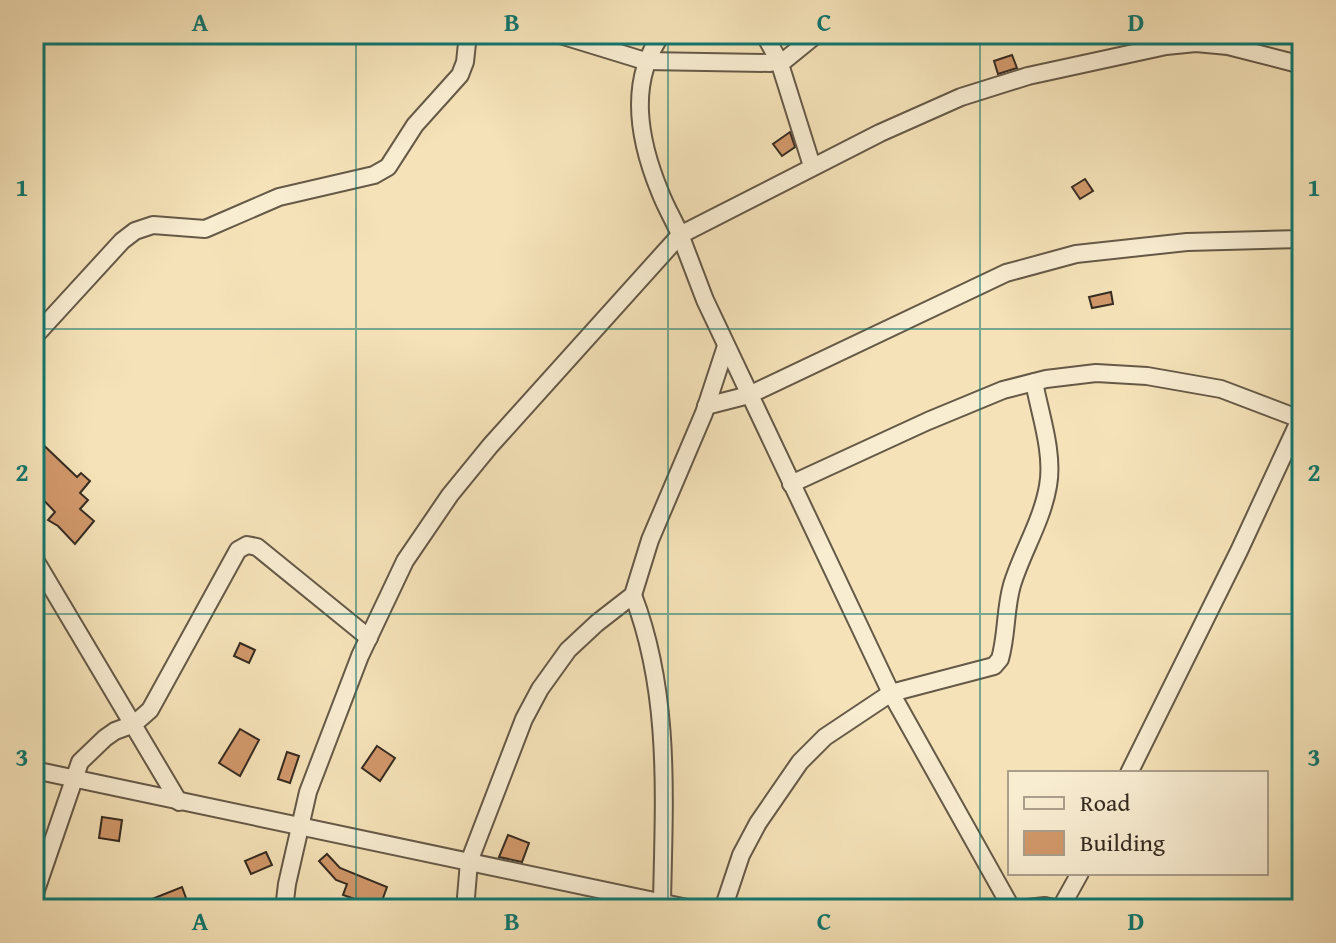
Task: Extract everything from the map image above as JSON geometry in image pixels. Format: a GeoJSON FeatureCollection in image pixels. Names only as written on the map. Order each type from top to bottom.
{"type":"FeatureCollection","features":[{"type":"Feature","properties":{"kind":"street"},"geometry":{"type":"LineString","coordinates":[[34,337],[122,241],[135,231],[153,225],[205,229],[279,197],[374,175],[388,167],[415,125],[460,75],[465,62],[468,34]]}},
{"type":"Feature","properties":{"kind":"street"},"geometry":{"type":"LineString","coordinates":[[557,34],[645,61],[770,63],[796,53],[817,34]]}},
{"type":"Feature","properties":{"kind":"street"},"geometry":{"type":"LineString","coordinates":[[662,34],[645,61],[639,109],[643,141],[660,193],[726,346],[891,693],[1015,909],[1045,906],[1060,909],[1079,875]]}},
{"type":"Feature","properties":{"kind":"street"},"geometry":{"type":"LineString","coordinates":[[764,34],[779,61],[812,166]]}},
{"type":"Feature","properties":{"kind":"street"},"geometry":{"type":"LineString","coordinates":[[284,909],[299,826],[323,750],[405,561],[450,495],[490,446],[680,235],[812,166],[961,97],[1028,76],[1166,46],[1196,43],[1228,46],[1302,65]]}},
{"type":"Feature","properties":{"kind":"street"},"geometry":{"type":"LineString","coordinates":[[706,406],[749,395],[1006,273],[1076,254],[1187,242],[1302,239]]}},
{"type":"Feature","properties":{"kind":"street"},"geometry":{"type":"LineString","coordinates":[[465,909],[469,862],[524,719],[540,689],[568,650],[633,595],[665,499],[706,406],[726,346]]}},
{"type":"Feature","properties":{"kind":"street"},"geometry":{"type":"LineString","coordinates":[[791,484],[1003,390],[1096,373],[1147,376],[1221,389],[1301,417],[1239,551],[1130,771]]}},
{"type":"Feature","properties":{"kind":"street"},"geometry":{"type":"LineString","coordinates":[[723,909],[741,855],[758,823],[800,762],[825,737],[891,693],[994,666],[1000,659],[1010,589],[1042,511],[1048,485],[1049,463],[1034,382]]}},
{"type":"Feature","properties":{"kind":"street"},"geometry":{"type":"LineString","coordinates":[[34,896],[80,762],[105,738],[134,724],[150,710],[238,550],[247,545],[257,547],[369,638]]}},
{"type":"Feature","properties":{"kind":"street"},"geometry":{"type":"LineString","coordinates":[[34,558],[179,802]]}},
{"type":"Feature","properties":{"kind":"street"},"geometry":{"type":"LineString","coordinates":[[633,595],[650,653],[665,758],[661,906]]}},
{"type":"Feature","properties":{"kind":"street"},"geometry":{"type":"LineString","coordinates":[[36,768],[73,779],[469,862],[661,906],[692,909]]}},
{"type":"Feature","properties":{"kind":"building"},"geometry":{"type":"Polygon","coordinates":[[[1012,55],[1017,68],[998,74],[994,61],[1012,55]]]}},
{"type":"Feature","properties":{"kind":"building"},"geometry":{"type":"Polygon","coordinates":[[[790,132],[795,147],[782,156],[773,144],[790,132]]]}},
{"type":"Feature","properties":{"kind":"building"},"geometry":{"type":"Polygon","coordinates":[[[1085,179],[1093,191],[1080,199],[1072,187],[1085,179]]]}},
{"type":"Feature","properties":{"kind":"building"},"geometry":{"type":"Polygon","coordinates":[[[1111,292],[1113,304],[1092,308],[1089,297],[1111,292]]]}},
{"type":"Feature","properties":{"kind":"building"},"geometry":{"type":"Polygon","coordinates":[[[34,436],[77,477],[81,473],[90,481],[80,493],[88,500],[80,509],[94,521],[75,544],[48,520],[55,512],[34,490],[34,481],[42,474],[34,466],[34,436]]]}},
{"type":"Feature","properties":{"kind":"building"},"geometry":{"type":"Polygon","coordinates":[[[240,643],[255,650],[249,663],[234,656],[240,643]]]}},
{"type":"Feature","properties":{"kind":"building"},"geometry":{"type":"Polygon","coordinates":[[[240,729],[259,740],[240,776],[219,763],[240,729]]]}},
{"type":"Feature","properties":{"kind":"building"},"geometry":{"type":"Polygon","coordinates":[[[377,746],[395,758],[380,781],[362,768],[377,746]]]}},
{"type":"Feature","properties":{"kind":"building"},"geometry":{"type":"Polygon","coordinates":[[[287,752],[299,756],[290,783],[278,779],[287,752]]]}},
{"type":"Feature","properties":{"kind":"building"},"geometry":{"type":"Polygon","coordinates":[[[102,817],[122,820],[119,841],[99,838],[102,817]]]}},
{"type":"Feature","properties":{"kind":"building"},"geometry":{"type":"Polygon","coordinates":[[[508,835],[529,843],[522,862],[499,857],[508,835]]]}},
{"type":"Feature","properties":{"kind":"building"},"geometry":{"type":"Polygon","coordinates":[[[266,852],[272,865],[251,874],[245,861],[266,852]]]}},
{"type":"Feature","properties":{"kind":"building"},"geometry":{"type":"Polygon","coordinates":[[[327,854],[340,868],[387,887],[379,909],[361,909],[363,902],[343,895],[347,884],[336,880],[319,861],[327,854]]]}},
{"type":"Feature","properties":{"kind":"building"},"geometry":{"type":"Polygon","coordinates":[[[182,887],[190,909],[176,909],[174,905],[162,909],[127,909],[182,887]]]}}]}
